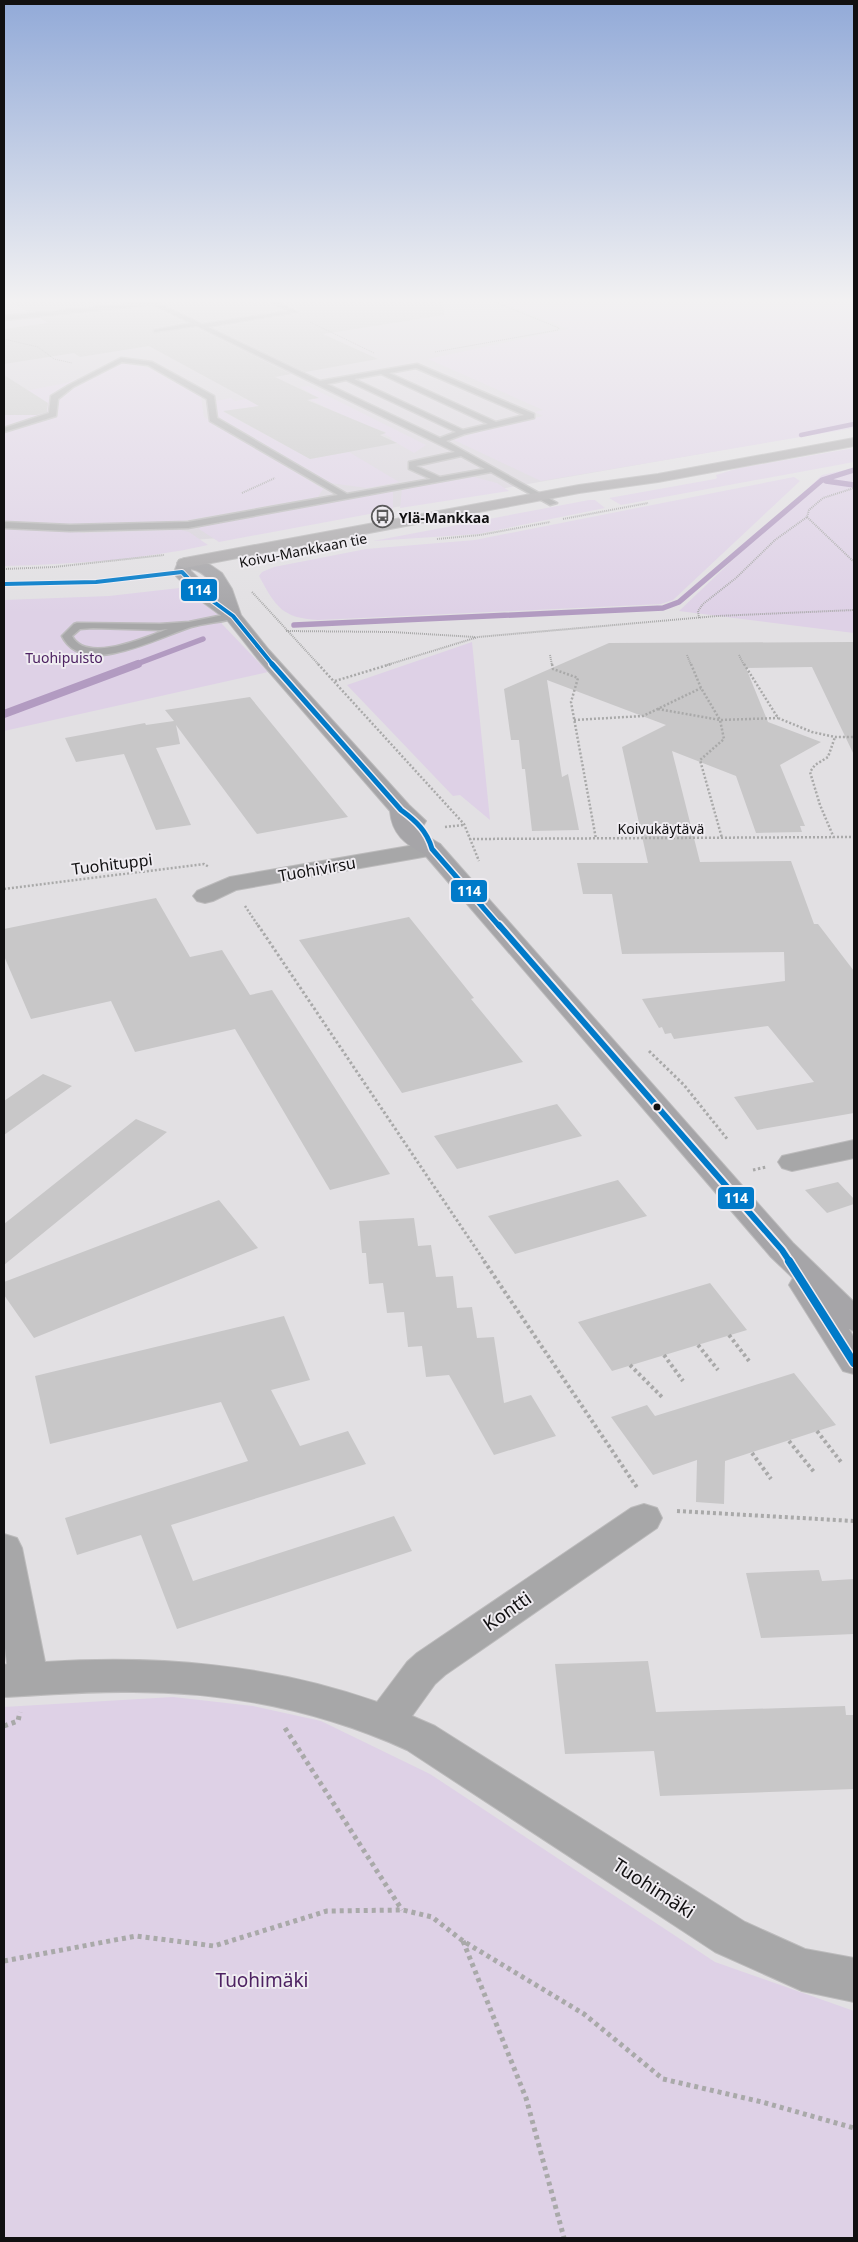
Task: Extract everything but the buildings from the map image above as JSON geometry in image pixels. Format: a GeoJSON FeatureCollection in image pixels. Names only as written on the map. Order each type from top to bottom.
{"type":"FeatureCollection","features":[{"type":"Feature","properties":{"kind":"main road","name":"Koivu-Mankkaan tie"},"geometry":{"type":"LineString","coordinates":[[184,568],[641,484],[658,478],[854,442]]}},
{"type":"Feature","properties":{"kind":"main road","name":"Koivu-Mankkaan tie"},"geometry":{"type":"LineString","coordinates":[[206,568],[547,500]]}},
{"type":"Feature","properties":{"kind":"main road"},"geometry":{"type":"LineString","coordinates":[[184,568],[206,568],[225,591],[232,616]]}},
{"type":"Feature","properties":{"kind":"main road"},"geometry":{"type":"LineString","coordinates":[[184,568],[203,594],[232,616],[270,662],[401,810],[402,826],[407,833],[413,839],[432,849],[782,1250],[854,1320]]}},
{"type":"Feature","properties":{"kind":"main road"},"geometry":{"type":"LineString","coordinates":[[782,1250],[854,1363]]}},
{"type":"Feature","properties":{"kind":"street","name":"Tuohivirsu"},"geometry":{"type":"LineString","coordinates":[[205,896],[230,884],[432,849]]}},
{"type":"Feature","properties":{"kind":"street"},"geometry":{"type":"LineString","coordinates":[[792,1162],[854,1149]]}},
{"type":"Feature","properties":{"kind":"street","name":"Kontti"},"geometry":{"type":"LineString","coordinates":[[386,1721],[421,1673],[431,1664],[652,1508]]}},
{"type":"Feature","properties":{"kind":"street"},"geometry":{"type":"LineString","coordinates":[[4,1548],[21,1630],[16,1680]]}},
{"type":"Feature","properties":{"kind":"street","name":"Tuohimäki"},"geometry":{"type":"LineString","coordinates":[[16,1680],[179,1677],[258,1686],[327,1702],[386,1721],[421,1738],[730,1937],[802,1970],[854,1980]]}},
{"type":"Feature","properties":{"kind":"lane"},"geometry":{"type":"LineString","coordinates":[[4,430],[53,414],[54,405]]}},
{"type":"Feature","properties":{"kind":"lane"},"geometry":{"type":"LineString","coordinates":[[211,405],[213,420],[345,496]]}},
{"type":"Feature","properties":{"kind":"lane"},"geometry":{"type":"LineString","coordinates":[[363,405],[440,441],[547,500]]}},
{"type":"Feature","properties":{"kind":"lane"},"geometry":{"type":"LineString","coordinates":[[404,405],[462,432]]}},
{"type":"Feature","properties":{"kind":"lane"},"geometry":{"type":"LineString","coordinates":[[453,405],[493,423]]}},
{"type":"Feature","properties":{"kind":"lane"},"geometry":{"type":"LineString","coordinates":[[440,441],[493,423],[531,416],[505,405]]}},
{"type":"Feature","properties":{"kind":"lane"},"geometry":{"type":"LineString","coordinates":[[438,479],[412,467],[412,464],[462,453]]}},
{"type":"Feature","properties":{"kind":"lane"},"geometry":{"type":"LineString","coordinates":[[4,525],[70,528],[188,525],[491,470]]}},
{"type":"Feature","properties":{"kind":"lane"},"geometry":{"type":"LineString","coordinates":[[189,625],[126,648],[101,651],[79,650],[71,644],[67,636],[77,626],[160,627],[189,625],[232,616]]}},
{"type":"Feature","properties":{"kind":"path"},"geometry":{"type":"LineString","coordinates":[[699,618],[698,611],[704,604],[736,578],[775,540],[807,517],[809,510],[823,498],[854,488]]}},
{"type":"Feature","properties":{"kind":"path"},"geometry":{"type":"LineString","coordinates":[[435,540],[480,535],[614,509]]}},
{"type":"Feature","properties":{"kind":"path"},"geometry":{"type":"LineString","coordinates":[[807,517],[854,562]]}},
{"type":"Feature","properties":{"kind":"path"},"geometry":{"type":"LineString","coordinates":[[4,569],[63,566],[171,554]]}},
{"type":"Feature","properties":{"kind":"path"},"geometry":{"type":"LineString","coordinates":[[250,589],[286,631],[335,681],[446,802],[464,824],[480,863]]}},
{"type":"Feature","properties":{"kind":"path"},"geometry":{"type":"LineString","coordinates":[[286,631],[392,632],[478,637],[699,618],[854,610]]}},
{"type":"Feature","properties":{"kind":"path"},"geometry":{"type":"LineString","coordinates":[[335,681],[478,637]]}},
{"type":"Feature","properties":{"kind":"path"},"geometry":{"type":"LineString","coordinates":[[550,655],[553,669],[578,678],[571,702],[596,838]]}},
{"type":"Feature","properties":{"kind":"path"},"geometry":{"type":"LineString","coordinates":[[687,655],[701,688],[720,720],[724,739],[700,760],[722,838]]}},
{"type":"Feature","properties":{"kind":"path"},"geometry":{"type":"LineString","coordinates":[[739,655],[751,678],[758,684],[773,713],[778,718],[812,732],[835,737],[854,737]]}},
{"type":"Feature","properties":{"kind":"path"},"geometry":{"type":"LineString","coordinates":[[574,720],[642,716],[701,688]]}},
{"type":"Feature","properties":{"kind":"path"},"geometry":{"type":"LineString","coordinates":[[656,708],[720,720],[778,718]]}},
{"type":"Feature","properties":{"kind":"path"},"geometry":{"type":"LineString","coordinates":[[834,838],[820,805],[810,772],[815,765],[828,756],[835,737]]}},
{"type":"Feature","properties":{"kind":"path","name":"Koivukäytävä"},"geometry":{"type":"LineString","coordinates":[[469,839],[854,837]]}},
{"type":"Feature","properties":{"kind":"path","name":"Tuohituppi"},"geometry":{"type":"LineString","coordinates":[[4,889],[204,864],[212,869]]}},
{"type":"Feature","properties":{"kind":"path"},"geometry":{"type":"LineString","coordinates":[[230,884],[652,1508],[854,1521]]}},
{"type":"Feature","properties":{"kind":"path"},"geometry":{"type":"LineString","coordinates":[[648,1050],[684,1085],[733,1147]]}},
{"type":"Feature","properties":{"kind":"path"},"geometry":{"type":"LineString","coordinates":[[752,1170],[758,1178]]}},
{"type":"Feature","properties":{"kind":"path"},"geometry":{"type":"LineString","coordinates":[[730,1335],[749,1361]]}},
{"type":"Feature","properties":{"kind":"path"},"geometry":{"type":"LineString","coordinates":[[698,1345],[718,1370]]}},
{"type":"Feature","properties":{"kind":"path"},"geometry":{"type":"LineString","coordinates":[[664,1355],[683,1381]]}},
{"type":"Feature","properties":{"kind":"path"},"geometry":{"type":"LineString","coordinates":[[630,1366],[662,1397]]}},
{"type":"Feature","properties":{"kind":"path"},"geometry":{"type":"LineString","coordinates":[[817,1431],[841,1462]]}},
{"type":"Feature","properties":{"kind":"path"},"geometry":{"type":"LineString","coordinates":[[789,1441],[814,1472]]}},
{"type":"Feature","properties":{"kind":"path"},"geometry":{"type":"LineString","coordinates":[[752,1453],[771,1479]]}},
{"type":"Feature","properties":{"kind":"path"},"geometry":{"type":"LineString","coordinates":[[258,1686],[403,1910]]}},
{"type":"Feature","properties":{"kind":"path"},"geometry":{"type":"LineString","coordinates":[[4,1961],[136,1936],[214,1946],[327,1910],[403,1910],[432,1916],[463,1940],[584,2014],[663,2080],[762,2102],[854,2128]]}},
{"type":"Feature","properties":{"kind":"path"},"geometry":{"type":"LineString","coordinates":[[463,1940],[526,2098],[564,2238]]}},
{"type":"Feature","properties":{"kind":"shaded area"},"geometry":{"type":"Polygon","coordinates":[[[4,405],[854,405],[854,427],[219,538],[153,543],[4,544],[4,405]]]}},
{"type":"Feature","properties":{"kind":"green space"},"geometry":{"type":"Polygon","coordinates":[[[4,405],[202,405],[204,417],[323,489],[318,497],[177,522],[79,525],[4,521],[4,405]]]}},
{"type":"Feature","properties":{"kind":"green space"},"geometry":{"type":"Polygon","coordinates":[[[215,405],[256,405],[259,406],[224,412],[310,459],[349,452],[399,482],[367,488],[330,483],[218,418],[214,410],[215,405]]]}},
{"type":"Feature","properties":{"kind":"green space"},"geometry":{"type":"Polygon","coordinates":[[[320,405],[345,405],[426,445],[414,453],[383,434],[386,432],[377,429],[371,430],[320,405]]]}},
{"type":"Feature","properties":{"kind":"green space"},"geometry":{"type":"Polygon","coordinates":[[[531,405],[854,405],[854,428],[541,481],[454,440],[500,425],[543,416],[535,412],[543,410],[531,405]]]}},
{"type":"Feature","properties":{"kind":"green space"},"geometry":{"type":"Polygon","coordinates":[[[854,448],[854,462],[621,505],[609,498],[715,479],[717,478],[716,475],[739,468],[854,448]]]}},
{"type":"Feature","properties":{"kind":"green space"},"geometry":{"type":"Polygon","coordinates":[[[854,468],[854,633],[679,611],[822,475],[854,468]]]}},
{"type":"Feature","properties":{"kind":"green space"},"geometry":{"type":"Polygon","coordinates":[[[474,477],[497,483],[509,491],[400,508],[402,489],[474,477]]]}},
{"type":"Feature","properties":{"kind":"green space"},"geometry":{"type":"Polygon","coordinates":[[[794,477],[800,481],[673,600],[661,604],[318,620],[296,617],[281,609],[270,596],[259,576],[262,572],[274,567],[366,549],[475,540],[794,477]]]}},
{"type":"Feature","properties":{"kind":"green space"},"geometry":{"type":"Polygon","coordinates":[[[393,492],[393,508],[391,510],[219,542],[199,529],[202,525],[211,522],[393,492]]]}},
{"type":"Feature","properties":{"kind":"green space"},"geometry":{"type":"Polygon","coordinates":[[[595,500],[605,508],[478,534],[373,541],[595,500]]]}},
{"type":"Feature","properties":{"kind":"green space"},"geometry":{"type":"Polygon","coordinates":[[[4,527],[71,529],[82,533],[181,530],[189,532],[208,545],[106,560],[4,566],[4,527]]]}},
{"type":"Feature","properties":{"kind":"green space","name":"Tuohipuisto"},"geometry":{"type":"Polygon","coordinates":[[[188,587],[219,615],[222,624],[268,672],[4,731],[4,600],[109,596],[188,587]]]}},
{"type":"Feature","properties":{"kind":"green space"},"geometry":{"type":"Polygon","coordinates":[[[472,642],[490,820],[460,795],[453,796],[347,685],[472,642]]]}},
{"type":"Feature","properties":{"kind":"green space","name":"Tuohimäki"},"geometry":{"type":"Polygon","coordinates":[[[173,1697],[253,1706],[321,1721],[430,1774],[715,1962],[854,2011],[854,2238],[4,2238],[4,1707],[173,1697]]]}},
{"type":"Feature","properties":{"kind":"waterway"},"geometry":{"type":"LineString","coordinates":[[801,435],[854,424]]}},
{"type":"Feature","properties":{"kind":"waterway"},"geometry":{"type":"LineString","coordinates":[[294,625],[663,608],[679,602],[822,480],[854,470]]}},
{"type":"Feature","properties":{"kind":"waterway"},"geometry":{"type":"LineString","coordinates":[[826,481],[854,485]]}},
{"type":"Feature","properties":{"kind":"waterway"},"geometry":{"type":"LineString","coordinates":[[134,665],[203,639]]}},
{"type":"Feature","properties":{"kind":"waterway"},"geometry":{"type":"LineString","coordinates":[[4,714],[138,664]]}},
{"type":"Feature","properties":{"kind":"transit line","name":"114"},"geometry":{"type":"LineString","coordinates":[[4,584],[96,582],[182,572],[203,594],[233,616],[263,654],[401,810],[421,826],[428,836],[432,849],[782,1250],[854,1363]]}},
{"type":"Feature","properties":{"kind":"place","name":"Ylä-Mankkaa"},"geometry":{"type":"Point","coordinates":[383,517]}}]}
